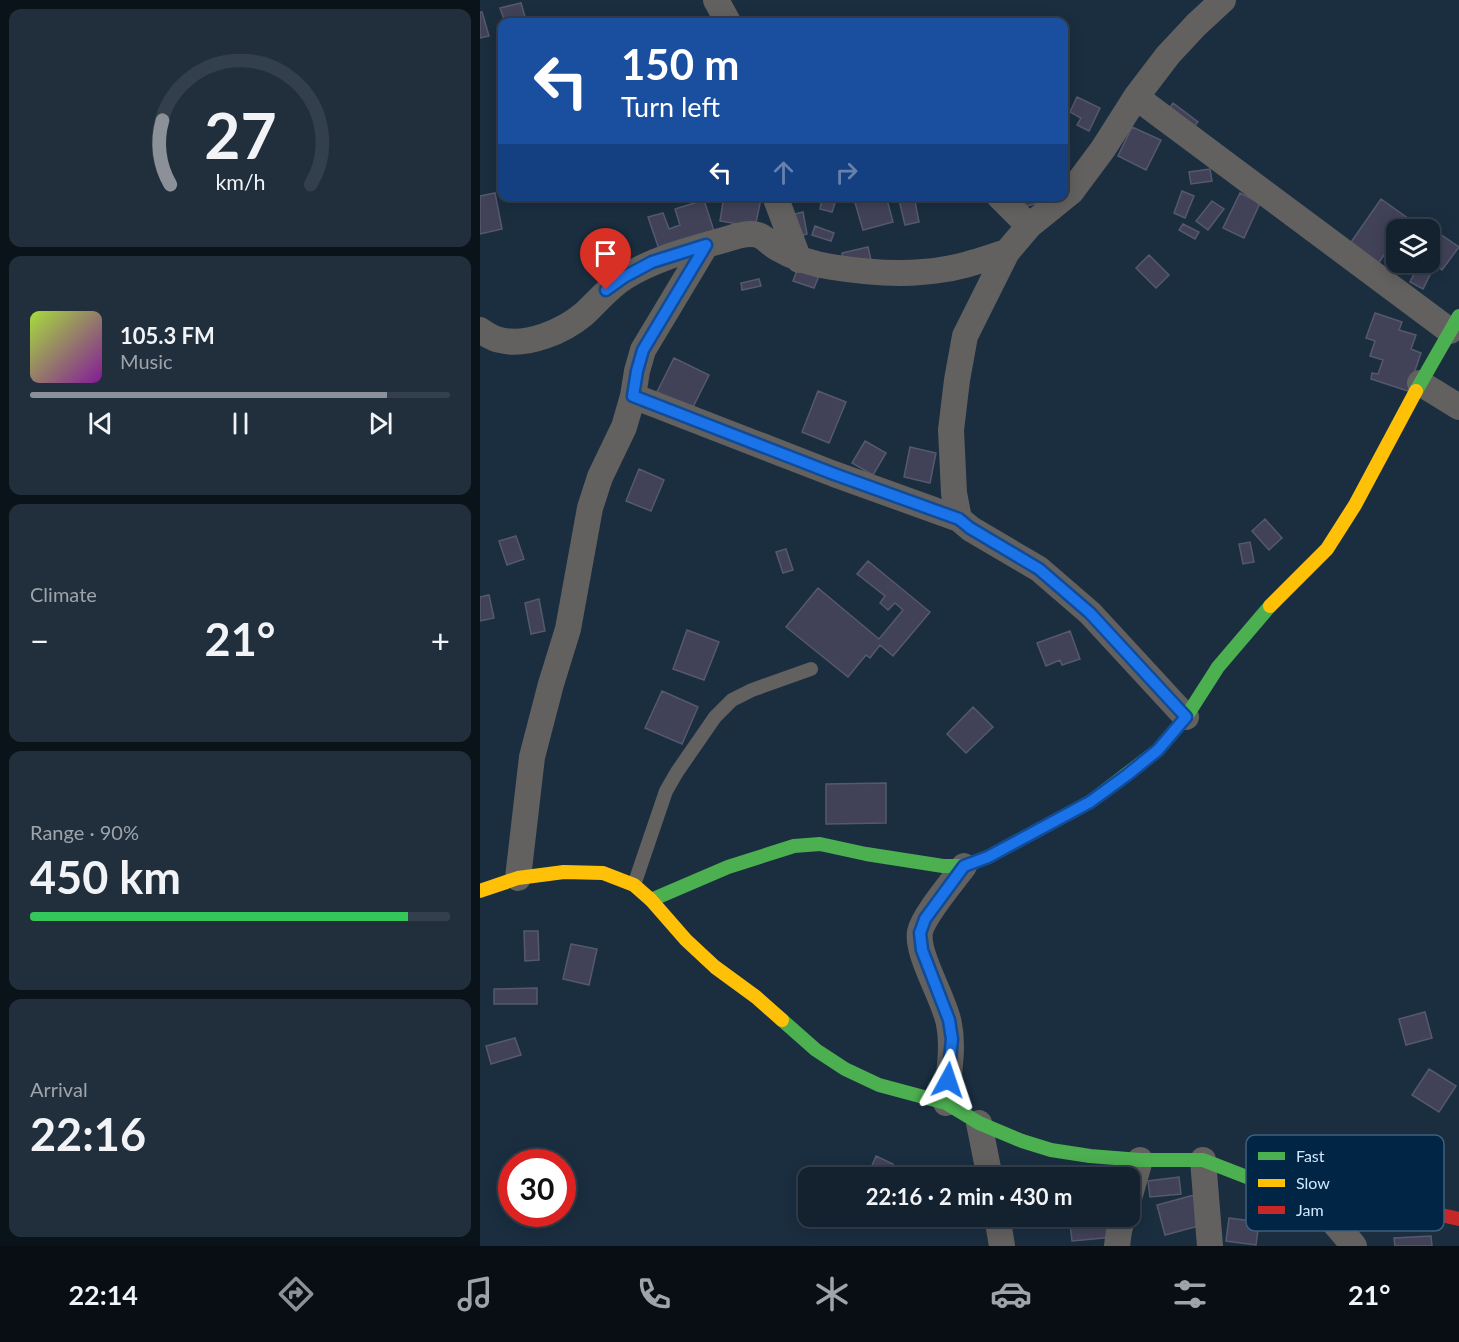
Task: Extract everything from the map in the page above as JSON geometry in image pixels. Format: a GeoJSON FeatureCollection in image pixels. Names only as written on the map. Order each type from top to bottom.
{"type":"FeatureCollection","features":[{"type":"Feature","properties":{"kind":"street"},"geometry":{"type":"LineString","coordinates":[[716,0],[726,18]]}},
{"type":"Feature","properties":{"kind":"street"},"geometry":{"type":"LineString","coordinates":[[1068,194],[1103,149],[1136,97],[1168,55],[1223,0]]}},
{"type":"Feature","properties":{"kind":"street"},"geometry":{"type":"LineString","coordinates":[[651,900],[728,867],[794,846],[820,844],[943,866],[964,866],[988,857],[1090,802],[1158,750],[1186,717],[1218,667],[1251,627],[1327,549],[1355,505],[1454,324],[1136,97]]}},
{"type":"Feature","properties":{"kind":"street"},"geometry":{"type":"LineString","coordinates":[[777,201],[799,260]]}},
{"type":"Feature","properties":{"kind":"street"},"geometry":{"type":"LineString","coordinates":[[1004,201],[1029,226]]}},
{"type":"Feature","properties":{"kind":"street"},"geometry":{"type":"LineString","coordinates":[[959,519],[954,493],[951,430],[965,336],[1007,252],[1029,226],[1060,201]]}},
{"type":"Feature","properties":{"kind":"street"},"geometry":{"type":"LineString","coordinates":[[480,330],[499,340],[520,343],[565,328],[584,314],[606,290],[652,262],[746,234],[758,235],[799,260],[874,273],[920,273],[947,269],[1007,252]]}},
{"type":"Feature","properties":{"kind":"street"},"geometry":{"type":"LineString","coordinates":[[518,878],[532,757],[568,629],[590,508],[600,477],[624,427],[643,350],[706,245]]}},
{"type":"Feature","properties":{"kind":"street"},"geometry":{"type":"LineString","coordinates":[[1420,383],[1459,407]]}},
{"type":"Feature","properties":{"kind":"street"},"geometry":{"type":"LineString","coordinates":[[633,396],[834,474],[959,519],[970,528],[1039,569],[1090,613],[1186,717]]}},
{"type":"Feature","properties":{"kind":"street"},"geometry":{"type":"LineString","coordinates":[[946,1103],[952,1039],[949,1020],[922,950],[920,933],[925,919],[964,866]]}},
{"type":"Feature","properties":{"kind":"street"},"geometry":{"type":"LineString","coordinates":[[480,891],[518,878],[564,872],[603,873],[634,885],[708,960],[756,997],[816,1050],[845,1069],[879,1085],[946,1103],[979,1123],[1050,1150],[1140,1160],[1203,1160],[1246,1177]]}},
{"type":"Feature","properties":{"kind":"street"},"geometry":{"type":"LineString","coordinates":[[979,1123],[988,1167]]}},
{"type":"Feature","properties":{"kind":"street"},"geometry":{"type":"LineString","coordinates":[[1138,1167],[1140,1160]]}},
{"type":"Feature","properties":{"kind":"street"},"geometry":{"type":"LineString","coordinates":[[1203,1160],[1210,1246]]}},
{"type":"Feature","properties":{"kind":"street"},"geometry":{"type":"LineString","coordinates":[[1444,1216],[1459,1219]]}},
{"type":"Feature","properties":{"kind":"street"},"geometry":{"type":"LineString","coordinates":[[999,1227],[1002,1246]]}},
{"type":"Feature","properties":{"kind":"street"},"geometry":{"type":"LineString","coordinates":[[1117,1246],[1120,1227]]}},
{"type":"Feature","properties":{"kind":"street"},"geometry":{"type":"LineString","coordinates":[[1341,1231],[1353,1246]]}},
{"type":"Feature","properties":{"kind":"lane"},"geometry":{"type":"LineString","coordinates":[[634,885],[666,791],[715,717],[732,700],[752,690],[811,669]]}},
{"type":"Feature","properties":{"kind":"building"},"geometry":{"type":"Polygon","coordinates":[[[521,3],[525,18],[504,18],[500,8],[521,3]]]}},
{"type":"Feature","properties":{"kind":"building"},"geometry":{"type":"Polygon","coordinates":[[[480,12],[482,12],[489,36],[480,38],[480,12]]]}},
{"type":"Feature","properties":{"kind":"building"},"geometry":{"type":"Polygon","coordinates":[[[1077,97],[1100,108],[1089,131],[1077,125],[1081,118],[1070,112],[1077,97]]]}},
{"type":"Feature","properties":{"kind":"building"},"geometry":{"type":"Polygon","coordinates":[[[1173,103],[1198,122],[1189,133],[1165,114],[1173,103]]]}},
{"type":"Feature","properties":{"kind":"building"},"geometry":{"type":"Polygon","coordinates":[[[1132,127],[1161,140],[1146,170],[1118,156],[1132,127]]]}},
{"type":"Feature","properties":{"kind":"building"},"geometry":{"type":"Polygon","coordinates":[[[1210,169],[1212,181],[1191,184],[1189,172],[1210,169]]]}},
{"type":"Feature","properties":{"kind":"building"},"geometry":{"type":"Polygon","coordinates":[[[1182,191],[1194,196],[1185,218],[1174,213],[1182,191]]]}},
{"type":"Feature","properties":{"kind":"building"},"geometry":{"type":"Polygon","coordinates":[[[495,193],[502,229],[480,234],[480,196],[495,193]]]}},
{"type":"Feature","properties":{"kind":"building"},"geometry":{"type":"Polygon","coordinates":[[[1240,193],[1260,203],[1244,238],[1223,228],[1240,193]]]}},
{"type":"Feature","properties":{"kind":"building"},"geometry":{"type":"Polygon","coordinates":[[[1381,199],[1409,219],[1386,219],[1386,252],[1378,264],[1349,245],[1381,199]]]}},
{"type":"Feature","properties":{"kind":"building"},"geometry":{"type":"Polygon","coordinates":[[[704,201],[715,234],[660,252],[648,217],[663,213],[669,229],[680,225],[675,209],[704,201]]]}},
{"type":"Feature","properties":{"kind":"building"},"geometry":{"type":"Polygon","coordinates":[[[723,201],[761,201],[755,227],[720,221],[723,201]]]}},
{"type":"Feature","properties":{"kind":"building"},"geometry":{"type":"Polygon","coordinates":[[[822,201],[835,203],[832,212],[820,209],[822,201]]]}},
{"type":"Feature","properties":{"kind":"building"},"geometry":{"type":"Polygon","coordinates":[[[855,201],[887,201],[893,222],[863,230],[855,201]]]}},
{"type":"Feature","properties":{"kind":"building"},"geometry":{"type":"Polygon","coordinates":[[[899,201],[915,201],[919,222],[905,225],[899,201]]]}},
{"type":"Feature","properties":{"kind":"building"},"geometry":{"type":"Polygon","coordinates":[[[1011,201],[1042,202],[1016,209],[1011,201]]]}},
{"type":"Feature","properties":{"kind":"building"},"geometry":{"type":"Polygon","coordinates":[[[1212,201],[1224,209],[1208,230],[1196,221],[1212,201]]]}},
{"type":"Feature","properties":{"kind":"building"},"geometry":{"type":"Polygon","coordinates":[[[803,212],[807,234],[800,236],[795,214],[803,212]]]}},
{"type":"Feature","properties":{"kind":"building"},"geometry":{"type":"Polygon","coordinates":[[[1183,224],[1199,232],[1195,239],[1179,230],[1183,224]]]}},
{"type":"Feature","properties":{"kind":"building"},"geometry":{"type":"Polygon","coordinates":[[[815,226],[834,233],[831,241],[812,235],[815,226]]]}},
{"type":"Feature","properties":{"kind":"building"},"geometry":{"type":"Polygon","coordinates":[[[1440,234],[1459,247],[1442,270],[1440,268],[1440,234]]]}},
{"type":"Feature","properties":{"kind":"building"},"geometry":{"type":"Polygon","coordinates":[[[868,247],[871,260],[845,266],[842,253],[868,247]]]}},
{"type":"Feature","properties":{"kind":"building"},"geometry":{"type":"Polygon","coordinates":[[[1149,255],[1169,275],[1156,288],[1136,268],[1149,255]]]}},
{"type":"Feature","properties":{"kind":"building"},"geometry":{"type":"Polygon","coordinates":[[[800,262],[821,271],[814,288],[793,281],[800,262]]]}},
{"type":"Feature","properties":{"kind":"building"},"geometry":{"type":"Polygon","coordinates":[[[1414,273],[1431,273],[1423,289],[1410,282],[1414,273]]]}},
{"type":"Feature","properties":{"kind":"building"},"geometry":{"type":"Polygon","coordinates":[[[759,279],[761,286],[742,290],[741,283],[759,279]]]}},
{"type":"Feature","properties":{"kind":"building"},"geometry":{"type":"Polygon","coordinates":[[[1375,313],[1402,322],[1399,330],[1416,335],[1411,349],[1421,353],[1408,391],[1371,379],[1372,373],[1378,374],[1383,360],[1370,356],[1375,341],[1366,338],[1375,313]]]}},
{"type":"Feature","properties":{"kind":"building"},"geometry":{"type":"Polygon","coordinates":[[[674,358],[709,375],[692,409],[657,392],[674,358]]]}},
{"type":"Feature","properties":{"kind":"building"},"geometry":{"type":"Polygon","coordinates":[[[818,391],[846,402],[829,443],[802,432],[818,391]]]}},
{"type":"Feature","properties":{"kind":"building"},"geometry":{"type":"Polygon","coordinates":[[[865,441],[886,453],[873,475],[852,463],[865,441]]]}},
{"type":"Feature","properties":{"kind":"building"},"geometry":{"type":"Polygon","coordinates":[[[910,447],[936,453],[930,483],[904,477],[910,447]]]}},
{"type":"Feature","properties":{"kind":"building"},"geometry":{"type":"Polygon","coordinates":[[[639,469],[664,480],[651,511],[626,501],[639,469]]]}},
{"type":"Feature","properties":{"kind":"building"},"geometry":{"type":"Polygon","coordinates":[[[1265,519],[1282,538],[1269,550],[1252,531],[1265,519]]]}},
{"type":"Feature","properties":{"kind":"building"},"geometry":{"type":"Polygon","coordinates":[[[516,536],[524,559],[507,565],[499,541],[516,536]]]}},
{"type":"Feature","properties":{"kind":"building"},"geometry":{"type":"Polygon","coordinates":[[[1250,542],[1254,562],[1243,564],[1239,544],[1250,542]]]}},
{"type":"Feature","properties":{"kind":"building"},"geometry":{"type":"Polygon","coordinates":[[[786,549],[793,570],[783,573],[776,552],[786,549]]]}},
{"type":"Feature","properties":{"kind":"building"},"geometry":{"type":"Polygon","coordinates":[[[868,561],[930,612],[893,656],[880,645],[870,658],[866,655],[848,677],[786,627],[818,588],[879,639],[903,610],[895,603],[888,610],[880,603],[885,596],[857,574],[868,561]]]}},
{"type":"Feature","properties":{"kind":"building"},"geometry":{"type":"Polygon","coordinates":[[[489,595],[494,618],[480,621],[480,597],[489,595]]]}},
{"type":"Feature","properties":{"kind":"building"},"geometry":{"type":"Polygon","coordinates":[[[539,599],[545,631],[531,634],[525,603],[539,599]]]}},
{"type":"Feature","properties":{"kind":"building"},"geometry":{"type":"Polygon","coordinates":[[[687,630],[719,642],[704,680],[673,669],[687,630]]]}},
{"type":"Feature","properties":{"kind":"building"},"geometry":{"type":"Polygon","coordinates":[[[1070,631],[1080,659],[1062,665],[1060,660],[1046,666],[1037,643],[1070,631]]]}},
{"type":"Feature","properties":{"kind":"building"},"geometry":{"type":"Polygon","coordinates":[[[662,691],[698,707],[682,744],[645,728],[662,691]]]}},
{"type":"Feature","properties":{"kind":"building"},"geometry":{"type":"Polygon","coordinates":[[[973,707],[993,727],[966,753],[947,734],[973,707]]]}},
{"type":"Feature","properties":{"kind":"building"},"geometry":{"type":"Polygon","coordinates":[[[886,783],[886,823],[826,824],[826,784],[886,783]]]}},
{"type":"Feature","properties":{"kind":"building"},"geometry":{"type":"Polygon","coordinates":[[[524,931],[538,931],[539,960],[525,961],[524,931]]]}},
{"type":"Feature","properties":{"kind":"building"},"geometry":{"type":"Polygon","coordinates":[[[571,944],[597,949],[589,985],[563,979],[571,944]]]}},
{"type":"Feature","properties":{"kind":"building"},"geometry":{"type":"Polygon","coordinates":[[[537,988],[537,1004],[494,1004],[494,989],[537,988]]]}},
{"type":"Feature","properties":{"kind":"building"},"geometry":{"type":"Polygon","coordinates":[[[1425,1012],[1432,1038],[1406,1045],[1399,1019],[1425,1012]]]}},
{"type":"Feature","properties":{"kind":"building"},"geometry":{"type":"Polygon","coordinates":[[[515,1038],[521,1055],[491,1064],[486,1046],[515,1038]]]}},
{"type":"Feature","properties":{"kind":"building"},"geometry":{"type":"Polygon","coordinates":[[[1429,1069],[1456,1086],[1439,1112],[1412,1095],[1429,1069]]]}},
{"type":"Feature","properties":{"kind":"building"},"geometry":{"type":"Polygon","coordinates":[[[876,1156],[893,1164],[892,1167],[871,1167],[876,1156]]]}},
{"type":"Feature","properties":{"kind":"building"},"geometry":{"type":"Polygon","coordinates":[[[1179,1177],[1181,1194],[1150,1197],[1148,1181],[1179,1177]]]}},
{"type":"Feature","properties":{"kind":"building"},"geometry":{"type":"Polygon","coordinates":[[[1198,1194],[1206,1224],[1165,1235],[1157,1205],[1198,1194]]]}},
{"type":"Feature","properties":{"kind":"building"},"geometry":{"type":"Polygon","coordinates":[[[1229,1218],[1246,1220],[1246,1231],[1258,1231],[1256,1245],[1226,1241],[1229,1218]]]}},
{"type":"Feature","properties":{"kind":"building"},"geometry":{"type":"Polygon","coordinates":[[[1070,1227],[1114,1227],[1115,1237],[1072,1241],[1070,1227]]]}},
{"type":"Feature","properties":{"kind":"building"},"geometry":{"type":"Polygon","coordinates":[[[1431,1236],[1432,1246],[1395,1246],[1394,1238],[1431,1236]]]}},
{"type":"Feature","properties":{"kind":"traffic: fast"},"geometry":{"type":"LineString","coordinates":[[1416,391],[1459,316]]}},
{"type":"Feature","properties":{"kind":"traffic: fast"},"geometry":{"type":"LineString","coordinates":[[651,900],[728,867],[794,846],[820,844],[943,866],[964,866],[988,857],[1090,802],[1158,750],[1186,717],[1218,667],[1270,606]]}},
{"type":"Feature","properties":{"kind":"traffic: fast"},"geometry":{"type":"LineString","coordinates":[[782,1020],[816,1050],[845,1069],[879,1085],[946,1103],[979,1123],[1022,1141],[1051,1150],[1090,1156],[1140,1160],[1203,1160],[1246,1177]]}},
{"type":"Feature","properties":{"kind":"traffic: slow"},"geometry":{"type":"LineString","coordinates":[[1270,606],[1327,549],[1355,505],[1416,391]]}},
{"type":"Feature","properties":{"kind":"traffic: slow"},"geometry":{"type":"LineString","coordinates":[[480,891],[518,878],[564,872],[603,873],[634,885],[715,967],[756,997],[782,1020]]}},
{"type":"Feature","properties":{"kind":"traffic: jam"},"geometry":{"type":"LineString","coordinates":[[1444,1216],[1459,1219]]}},
{"type":"Feature","properties":{"kind":"route"},"geometry":{"type":"LineString","coordinates":[[606,290],[652,262],[706,245],[643,350],[633,396],[834,474],[959,519],[970,528],[1039,569],[1090,613],[1186,717],[1158,750],[1090,802],[988,857],[964,866],[925,919],[920,933],[922,950],[949,1020],[952,1039],[948,1080]]}}]}
